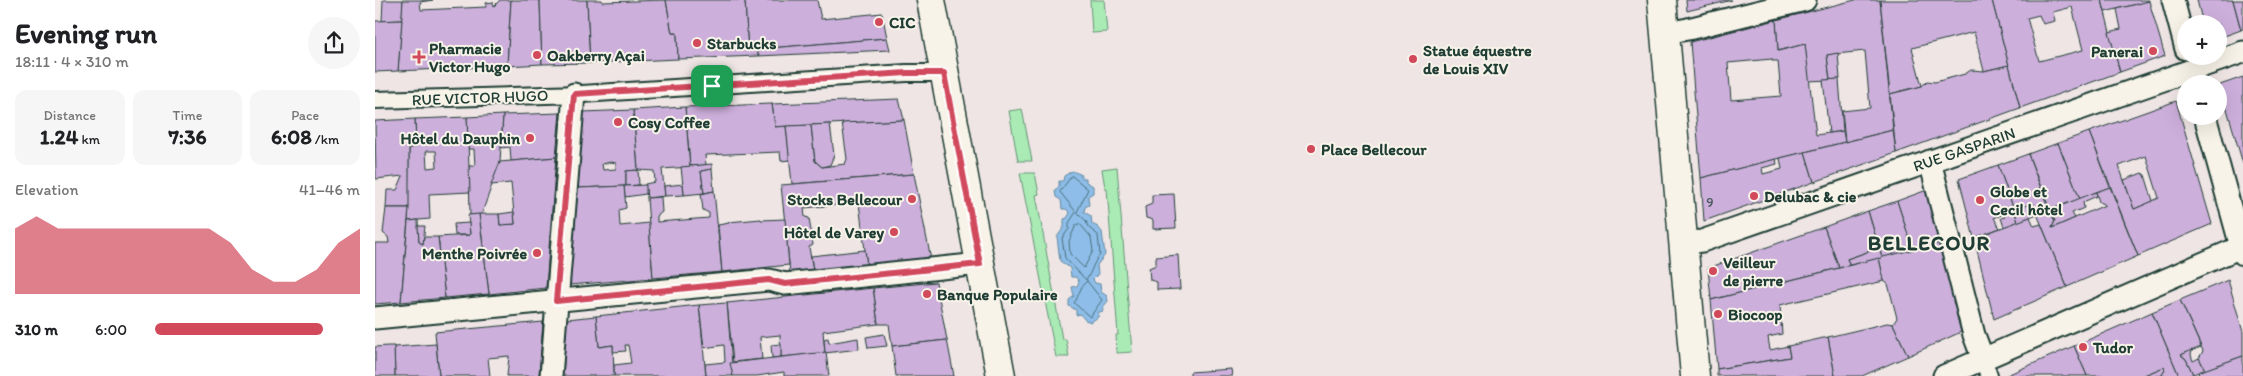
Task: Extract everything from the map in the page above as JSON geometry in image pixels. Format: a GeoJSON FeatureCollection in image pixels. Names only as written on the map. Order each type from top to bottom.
{"type":"FeatureCollection","features":[{"type":"Feature","properties":{"kind":"main road"},"geometry":{"type":"LineString","coordinates":[[931,0],[1001,376]]}},
{"type":"Feature","properties":{"kind":"main road"},"geometry":{"type":"LineString","coordinates":[[1662,0],[1695,376]]}},
{"type":"Feature","properties":{"kind":"street"},"geometry":{"type":"LineString","coordinates":[[1665,33],[1805,0]]}},
{"type":"Feature","properties":{"kind":"street"},"geometry":{"type":"LineString","coordinates":[[2173,0],[2177,15]]}},
{"type":"Feature","properties":{"kind":"street","name":"RUE GASPARIN"},"geometry":{"type":"LineString","coordinates":[[1683,243],[1702,241],[2243,52]]}},
{"type":"Feature","properties":{"kind":"street","name":"RUE VICTOR HUGO"},"geometry":{"type":"LineString","coordinates":[[375,100],[574,94],[907,73],[944,73]]}},
{"type":"Feature","properties":{"kind":"street"},"geometry":{"type":"LineString","coordinates":[[551,376],[574,94]]}},
{"type":"Feature","properties":{"kind":"street"},"geometry":{"type":"LineString","coordinates":[[1944,376],[1986,368],[2242,249],[2208,125]]}},
{"type":"Feature","properties":{"kind":"street"},"geometry":{"type":"LineString","coordinates":[[1931,161],[1974,334],[1986,368]]}},
{"type":"Feature","properties":{"kind":"street"},"geometry":{"type":"LineString","coordinates":[[375,318],[769,280],[785,284],[980,264]]}},
{"type":"Feature","properties":{"kind":"green space"},"geometry":{"type":"Polygon","coordinates":[[[1090,0],[1104,0],[1107,32],[1092,33],[1090,0]]]}},
{"type":"Feature","properties":{"kind":"green space"},"geometry":{"type":"Polygon","coordinates":[[[1022,109],[1032,161],[1018,161],[1009,111],[1022,109]]]}},
{"type":"Feature","properties":{"kind":"green space"},"geometry":{"type":"Polygon","coordinates":[[[1117,167],[1132,352],[1117,353],[1116,335],[1118,335],[1107,188],[1105,188],[1102,169],[1117,167]]]}},
{"type":"Feature","properties":{"kind":"green space"},"geometry":{"type":"Polygon","coordinates":[[[1020,173],[1035,173],[1039,194],[1036,195],[1062,339],[1066,339],[1069,357],[1056,357],[1020,173]]]}},
{"type":"Feature","properties":{"kind":"water"},"geometry":{"type":"Polygon","coordinates":[[[1072,171],[1080,174],[1082,178],[1086,178],[1086,182],[1093,186],[1093,193],[1088,196],[1089,205],[1085,207],[1084,212],[1091,216],[1092,224],[1102,232],[1105,255],[1097,265],[1098,274],[1093,279],[1095,283],[1100,284],[1101,292],[1107,296],[1108,301],[1103,307],[1103,311],[1099,312],[1098,317],[1091,322],[1085,320],[1080,314],[1076,315],[1076,310],[1069,306],[1069,300],[1074,296],[1072,287],[1077,286],[1079,282],[1076,277],[1071,277],[1070,268],[1060,261],[1057,237],[1064,227],[1064,219],[1070,213],[1066,209],[1062,209],[1061,200],[1056,197],[1055,191],[1059,186],[1059,181],[1063,181],[1064,176],[1072,171]]]}},
{"type":"Feature","properties":{"kind":"building"},"geometry":{"type":"Polygon","coordinates":[[[383,0],[403,0],[402,20],[382,21],[383,0]]]}},
{"type":"Feature","properties":{"kind":"building"},"geometry":{"type":"Polygon","coordinates":[[[403,0],[433,0],[420,2],[421,10],[486,7],[486,3],[493,2],[494,6],[500,0],[511,0],[507,66],[398,71],[403,0]]]}},
{"type":"Feature","properties":{"kind":"building"},"geometry":{"type":"Polygon","coordinates":[[[511,0],[540,0],[542,64],[507,66],[511,0]]]}},
{"type":"Feature","properties":{"kind":"building"},"geometry":{"type":"Polygon","coordinates":[[[540,0],[587,0],[590,63],[542,64],[540,0]]]}},
{"type":"Feature","properties":{"kind":"building"},"geometry":{"type":"Polygon","coordinates":[[[587,0],[602,0],[602,2],[666,0],[672,33],[677,33],[678,59],[590,63],[587,0]]]}},
{"type":"Feature","properties":{"kind":"building"},"geometry":{"type":"Polygon","coordinates":[[[666,0],[745,0],[748,50],[758,49],[758,56],[678,59],[677,33],[672,33],[666,0]]]}},
{"type":"Feature","properties":{"kind":"building"},"geometry":{"type":"Polygon","coordinates":[[[745,0],[817,0],[821,19],[882,13],[887,38],[748,50],[745,0]]]}},
{"type":"Feature","properties":{"kind":"building"},"geometry":{"type":"Polygon","coordinates":[[[1686,0],[1732,0],[1687,11],[1686,0]]]}},
{"type":"Feature","properties":{"kind":"building"},"geometry":{"type":"Polygon","coordinates":[[[1855,0],[1880,0],[1893,130],[1845,142],[1842,111],[1870,108],[1865,51],[1827,55],[1830,80],[1808,81],[1805,44],[1778,51],[1776,20],[1855,0]]]}},
{"type":"Feature","properties":{"kind":"building"},"geometry":{"type":"Polygon","coordinates":[[[1880,0],[1992,0],[2009,65],[1984,71],[1974,32],[1912,48],[1922,86],[1890,94],[1880,0]]]}},
{"type":"Feature","properties":{"kind":"building"},"geometry":{"type":"Polygon","coordinates":[[[1992,0],[2102,0],[2120,72],[2020,108],[1992,0]],[[2072,7],[2053,12],[2055,21],[2043,24],[2039,15],[2027,18],[2039,61],[2083,50],[2072,7]]]}},
{"type":"Feature","properties":{"kind":"building"},"geometry":{"type":"Polygon","coordinates":[[[2102,0],[2149,0],[2149,1],[2105,12],[2102,0]]]}},
{"type":"Feature","properties":{"kind":"building"},"geometry":{"type":"Polygon","coordinates":[[[2197,0],[2233,0],[2241,30],[2227,35],[2227,15],[2201,15],[2197,0]]]}},
{"type":"Feature","properties":{"kind":"building"},"geometry":{"type":"Polygon","coordinates":[[[2233,0],[2243,0],[2243,29],[2241,30],[2233,0]]]}},
{"type":"Feature","properties":{"kind":"building"},"geometry":{"type":"Polygon","coordinates":[[[2149,1],[2165,56],[2120,72],[2109,32],[2121,29],[2117,9],[2149,1]]]}},
{"type":"Feature","properties":{"kind":"building"},"geometry":{"type":"Polygon","coordinates":[[[402,20],[398,71],[375,72],[375,21],[402,20]]]}},
{"type":"Feature","properties":{"kind":"building"},"geometry":{"type":"Polygon","coordinates":[[[1776,20],[1778,51],[1805,44],[1816,135],[1843,131],[1845,142],[1701,178],[1690,42],[1776,20]],[[1772,59],[1728,63],[1731,100],[1781,96],[1778,61],[1772,61],[1772,59]]]}},
{"type":"Feature","properties":{"kind":"building"},"geometry":{"type":"Polygon","coordinates":[[[887,38],[890,50],[758,56],[758,49],[887,38]]]}},
{"type":"Feature","properties":{"kind":"building"},"geometry":{"type":"Polygon","coordinates":[[[1838,53],[1840,79],[1830,80],[1827,55],[1838,53]]]}},
{"type":"Feature","properties":{"kind":"building"},"geometry":{"type":"Polygon","coordinates":[[[2009,65],[2020,108],[1896,153],[1890,94],[1922,86],[1927,81],[1935,82],[1965,74],[1971,70],[1984,71],[2009,65]]]}},
{"type":"Feature","properties":{"kind":"building"},"geometry":{"type":"Polygon","coordinates":[[[2243,77],[2243,164],[2227,109],[2227,83],[2243,77]]]}},
{"type":"Feature","properties":{"kind":"building"},"geometry":{"type":"Polygon","coordinates":[[[1839,79],[1843,131],[1829,133],[1823,80],[1839,79]]]}},
{"type":"Feature","properties":{"kind":"building"},"geometry":{"type":"Polygon","coordinates":[[[899,99],[904,120],[775,127],[772,104],[899,99]]]}},
{"type":"Feature","properties":{"kind":"building"},"geometry":{"type":"Polygon","coordinates":[[[2176,101],[2177,125],[2183,125],[2212,224],[2138,256],[2089,132],[2176,101]],[[2146,156],[2119,166],[2134,209],[2159,198],[2146,156]]]}},
{"type":"Feature","properties":{"kind":"building"},"geometry":{"type":"Polygon","coordinates":[[[772,104],[775,127],[786,126],[790,160],[781,161],[780,152],[705,155],[706,165],[690,166],[685,107],[772,104]]]}},
{"type":"Feature","properties":{"kind":"building"},"geometry":{"type":"Polygon","coordinates":[[[685,107],[690,167],[662,169],[665,196],[647,198],[645,184],[655,182],[654,171],[638,170],[633,110],[685,107]]]}},
{"type":"Feature","properties":{"kind":"building"},"geometry":{"type":"Polygon","coordinates":[[[633,110],[638,170],[626,171],[626,186],[578,188],[583,112],[633,110]],[[616,163],[602,164],[603,170],[616,169],[616,163]]]}},
{"type":"Feature","properties":{"kind":"building"},"geometry":{"type":"Polygon","coordinates":[[[560,113],[556,157],[511,161],[510,147],[501,148],[503,115],[560,113]]]}},
{"type":"Feature","properties":{"kind":"building"},"geometry":{"type":"Polygon","coordinates":[[[503,115],[500,162],[481,216],[470,215],[469,166],[475,166],[474,149],[468,149],[467,117],[503,115]]]}},
{"type":"Feature","properties":{"kind":"building"},"geometry":{"type":"Polygon","coordinates":[[[467,117],[470,192],[429,194],[430,219],[408,221],[409,148],[416,147],[415,119],[467,117]],[[426,151],[427,168],[437,167],[436,151],[426,151]]]}},
{"type":"Feature","properties":{"kind":"building"},"geometry":{"type":"Polygon","coordinates":[[[415,119],[416,147],[409,148],[409,208],[386,208],[387,190],[397,190],[403,176],[376,179],[375,121],[415,119]]]}},
{"type":"Feature","properties":{"kind":"building"},"geometry":{"type":"Polygon","coordinates":[[[904,120],[914,174],[792,184],[786,126],[811,125],[815,161],[822,167],[845,164],[847,159],[842,123],[904,120]]]}},
{"type":"Feature","properties":{"kind":"building"},"geometry":{"type":"Polygon","coordinates":[[[830,124],[834,155],[830,165],[822,167],[815,161],[811,125],[830,124]]]}},
{"type":"Feature","properties":{"kind":"building"},"geometry":{"type":"Polygon","coordinates":[[[1893,130],[1896,153],[1814,182],[1805,152],[1893,130]]]}},
{"type":"Feature","properties":{"kind":"building"},"geometry":{"type":"Polygon","coordinates":[[[2089,132],[2110,187],[2080,199],[2058,143],[2089,132]]]}},
{"type":"Feature","properties":{"kind":"building"},"geometry":{"type":"Polygon","coordinates":[[[2058,143],[2080,199],[2050,210],[2028,154],[2058,143]]]}},
{"type":"Feature","properties":{"kind":"building"},"geometry":{"type":"Polygon","coordinates":[[[1805,152],[1814,182],[1704,221],[1701,178],[1776,159],[1777,164],[1762,168],[1763,174],[1782,169],[1780,158],[1805,152]]]}},
{"type":"Feature","properties":{"kind":"building"},"geometry":{"type":"Polygon","coordinates":[[[2028,154],[2049,210],[2037,214],[2033,203],[2014,210],[1998,165],[2028,154]]]}},
{"type":"Feature","properties":{"kind":"building"},"geometry":{"type":"Polygon","coordinates":[[[556,157],[546,288],[489,294],[479,214],[499,214],[500,225],[515,224],[511,183],[491,185],[500,162],[556,157]]]}},
{"type":"Feature","properties":{"kind":"building"},"geometry":{"type":"Polygon","coordinates":[[[712,164],[712,169],[701,171],[704,193],[684,195],[681,167],[712,164]]]}},
{"type":"Feature","properties":{"kind":"building"},"geometry":{"type":"Polygon","coordinates":[[[1998,165],[2014,210],[1994,218],[2000,228],[1974,238],[1959,179],[1998,165]]]}},
{"type":"Feature","properties":{"kind":"building"},"geometry":{"type":"Polygon","coordinates":[[[712,169],[714,191],[704,193],[701,171],[712,169]]]}},
{"type":"Feature","properties":{"kind":"building"},"geometry":{"type":"Polygon","coordinates":[[[638,170],[639,185],[626,186],[626,171],[638,170]]]}},
{"type":"Feature","properties":{"kind":"building"},"geometry":{"type":"Polygon","coordinates":[[[2142,173],[2145,175],[2153,201],[2134,209],[2124,180],[2142,173]]]}},
{"type":"Feature","properties":{"kind":"building","name":"Hôtel de Varey"},"geometry":{"type":"Polygon","coordinates":[[[914,174],[931,260],[867,266],[859,203],[804,208],[805,217],[809,218],[813,245],[809,247],[813,271],[790,273],[781,185],[914,174]]]}},
{"type":"Feature","properties":{"kind":"building"},"geometry":{"type":"Polygon","coordinates":[[[683,184],[684,195],[665,196],[664,186],[683,184]]]}},
{"type":"Feature","properties":{"kind":"building"},"geometry":{"type":"Polygon","coordinates":[[[646,185],[646,194],[625,197],[624,186],[646,185]]]}},
{"type":"Feature","properties":{"kind":"building"},"geometry":{"type":"Polygon","coordinates":[[[624,186],[626,208],[619,210],[620,226],[649,223],[653,278],[569,285],[578,188],[624,186]]]}},
{"type":"Feature","properties":{"kind":"building"},"geometry":{"type":"Polygon","coordinates":[[[2110,187],[2138,256],[2067,287],[2037,214],[2050,210],[2055,221],[2052,228],[2105,205],[2099,202],[2096,192],[2110,187]]]}},
{"type":"Feature","properties":{"kind":"building"},"geometry":{"type":"Polygon","coordinates":[[[1927,190],[1940,243],[1913,250],[1897,201],[1927,190]]]}},
{"type":"Feature","properties":{"kind":"building"},"geometry":{"type":"Polygon","coordinates":[[[714,191],[722,272],[653,278],[647,198],[661,197],[662,212],[657,216],[657,222],[709,218],[709,213],[703,210],[701,194],[714,191]]]}},
{"type":"Feature","properties":{"kind":"building"},"geometry":{"type":"Polygon","coordinates":[[[2096,192],[2097,196],[2083,202],[2084,208],[2072,213],[2075,218],[2052,228],[2055,221],[2050,210],[2096,192]]]}},
{"type":"Feature","properties":{"kind":"building"},"geometry":{"type":"Polygon","coordinates":[[[1174,194],[1176,228],[1153,229],[1153,220],[1146,218],[1145,207],[1152,204],[1152,195],[1174,194]]]}},
{"type":"Feature","properties":{"kind":"building"},"geometry":{"type":"Polygon","coordinates":[[[1897,201],[1913,250],[1882,258],[1868,211],[1897,201]]]}},
{"type":"Feature","properties":{"kind":"building"},"geometry":{"type":"Polygon","coordinates":[[[2033,203],[2037,214],[2018,222],[2014,210],[2033,203]]]}},
{"type":"Feature","properties":{"kind":"building"},"geometry":{"type":"Polygon","coordinates":[[[386,208],[409,208],[401,302],[375,304],[375,243],[389,243],[388,237],[383,233],[386,208]]]}},
{"type":"Feature","properties":{"kind":"building"},"geometry":{"type":"Polygon","coordinates":[[[2014,210],[2018,222],[2004,227],[2001,218],[2005,217],[2004,214],[2014,210]]]}},
{"type":"Feature","properties":{"kind":"building"},"geometry":{"type":"Polygon","coordinates":[[[1868,211],[1879,248],[1847,259],[1850,265],[1839,268],[1824,227],[1868,211]]]}},
{"type":"Feature","properties":{"kind":"building"},"geometry":{"type":"Polygon","coordinates":[[[514,212],[515,224],[500,225],[499,214],[514,212]]]}},
{"type":"Feature","properties":{"kind":"building"},"geometry":{"type":"Polygon","coordinates":[[[479,214],[489,294],[445,298],[438,237],[470,235],[468,215],[479,214]]]}},
{"type":"Feature","properties":{"kind":"building"},"geometry":{"type":"Polygon","coordinates":[[[2030,217],[2034,226],[2041,224],[2067,287],[1994,319],[1974,238],[2030,217]]]}},
{"type":"Feature","properties":{"kind":"building"},"geometry":{"type":"Polygon","coordinates":[[[785,219],[789,265],[722,272],[718,225],[728,222],[785,219]]]}},
{"type":"Feature","properties":{"kind":"building"},"geometry":{"type":"Polygon","coordinates":[[[418,220],[419,242],[423,244],[423,237],[438,237],[445,298],[401,302],[408,221],[418,220]]]}},
{"type":"Feature","properties":{"kind":"building"},"geometry":{"type":"Polygon","coordinates":[[[469,223],[470,235],[455,235],[454,224],[469,223]]]}},
{"type":"Feature","properties":{"kind":"building"},"geometry":{"type":"Polygon","coordinates":[[[418,226],[425,226],[423,244],[419,242],[418,226]]]}},
{"type":"Feature","properties":{"kind":"building"},"geometry":{"type":"Polygon","coordinates":[[[1824,227],[1839,268],[1711,300],[1708,268],[1824,227]]]}},
{"type":"Feature","properties":{"kind":"building"},"geometry":{"type":"Polygon","coordinates":[[[1940,243],[1961,332],[1908,356],[1893,324],[1897,318],[1888,284],[1884,281],[1879,258],[1940,243]]]}},
{"type":"Feature","properties":{"kind":"building"},"geometry":{"type":"Polygon","coordinates":[[[1879,248],[1882,258],[1850,265],[1847,259],[1879,248]]]}},
{"type":"Feature","properties":{"kind":"building"},"geometry":{"type":"Polygon","coordinates":[[[865,250],[867,266],[813,271],[811,256],[865,250]]]}},
{"type":"Feature","properties":{"kind":"building"},"geometry":{"type":"Polygon","coordinates":[[[1178,255],[1180,289],[1157,290],[1157,282],[1150,280],[1149,268],[1156,265],[1156,257],[1178,255]]]}},
{"type":"Feature","properties":{"kind":"building"},"geometry":{"type":"Polygon","coordinates":[[[1879,258],[1884,281],[1780,305],[1782,334],[1768,337],[1770,350],[1788,346],[1790,357],[1717,369],[1711,300],[1879,258]]]}},
{"type":"Feature","properties":{"kind":"building"},"geometry":{"type":"Polygon","coordinates":[[[2228,280],[2243,332],[2243,356],[2205,370],[2199,358],[2203,351],[2180,300],[2228,280]]]}},
{"type":"Feature","properties":{"kind":"building"},"geometry":{"type":"Polygon","coordinates":[[[936,282],[947,340],[892,346],[889,324],[878,324],[873,288],[936,282]]]}},
{"type":"Feature","properties":{"kind":"building"},"geometry":{"type":"Polygon","coordinates":[[[873,288],[878,324],[823,331],[825,353],[781,357],[780,335],[760,337],[762,359],[733,362],[727,303],[873,288]]]}},
{"type":"Feature","properties":{"kind":"building"},"geometry":{"type":"Polygon","coordinates":[[[2180,300],[2201,347],[2181,355],[2186,359],[2193,374],[2188,376],[2179,376],[2152,312],[2180,300]]]}},
{"type":"Feature","properties":{"kind":"building"},"geometry":{"type":"Polygon","coordinates":[[[727,303],[733,376],[706,376],[705,364],[725,362],[724,345],[704,348],[699,305],[727,303]]]}},
{"type":"Feature","properties":{"kind":"building"},"geometry":{"type":"Polygon","coordinates":[[[699,305],[706,376],[614,376],[614,365],[631,363],[628,345],[625,345],[626,351],[613,352],[613,345],[599,347],[596,316],[699,305]]]}},
{"type":"Feature","properties":{"kind":"building"},"geometry":{"type":"Polygon","coordinates":[[[2152,312],[2179,376],[2161,376],[2165,370],[2164,367],[2142,376],[2087,376],[2074,346],[2152,312]]]}},
{"type":"Feature","properties":{"kind":"building"},"geometry":{"type":"Polygon","coordinates":[[[596,316],[599,347],[613,345],[614,376],[563,376],[567,319],[596,316]]]}},
{"type":"Feature","properties":{"kind":"building"},"geometry":{"type":"Polygon","coordinates":[[[543,322],[539,376],[507,376],[509,356],[488,358],[490,376],[439,376],[435,332],[543,322]]]}},
{"type":"Feature","properties":{"kind":"building"},"geometry":{"type":"Polygon","coordinates":[[[1887,323],[1893,324],[1908,356],[1862,376],[1835,376],[1828,337],[1887,323]]]}},
{"type":"Feature","properties":{"kind":"building"},"geometry":{"type":"Polygon","coordinates":[[[884,334],[887,346],[868,348],[866,337],[884,334]]]}},
{"type":"Feature","properties":{"kind":"building"},"geometry":{"type":"Polygon","coordinates":[[[1828,337],[1835,376],[1717,376],[1717,369],[1790,357],[1788,346],[1828,337]]]}},
{"type":"Feature","properties":{"kind":"building"},"geometry":{"type":"Polygon","coordinates":[[[828,338],[829,343],[858,338],[859,349],[825,353],[824,339],[828,338]]]}},
{"type":"Feature","properties":{"kind":"building"},"geometry":{"type":"Polygon","coordinates":[[[947,340],[954,376],[896,376],[892,346],[947,340]]]}},
{"type":"Feature","properties":{"kind":"building"},"geometry":{"type":"Polygon","coordinates":[[[436,344],[439,376],[395,376],[394,347],[436,344]]]}},
{"type":"Feature","properties":{"kind":"building"},"geometry":{"type":"Polygon","coordinates":[[[781,344],[781,357],[772,358],[771,345],[781,344]]]}},
{"type":"Feature","properties":{"kind":"building"},"geometry":{"type":"Polygon","coordinates":[[[394,346],[395,376],[375,376],[375,347],[394,346]]]}},
{"type":"Feature","properties":{"kind":"building"},"geometry":{"type":"Polygon","coordinates":[[[2074,346],[2087,376],[2007,376],[2007,375],[2074,346]]]}},
{"type":"Feature","properties":{"kind":"building"},"geometry":{"type":"Polygon","coordinates":[[[2192,350],[2193,361],[2199,358],[2205,370],[2193,374],[2186,359],[2181,355],[2192,350]]]}},
{"type":"Feature","properties":{"kind":"building"},"geometry":{"type":"Polygon","coordinates":[[[826,352],[829,376],[784,376],[784,372],[757,376],[733,376],[730,363],[826,352]]]}},
{"type":"Feature","properties":{"kind":"building"},"geometry":{"type":"Polygon","coordinates":[[[2243,356],[2243,376],[2199,376],[2198,372],[2243,356]]]}},
{"type":"Feature","properties":{"kind":"building"},"geometry":{"type":"Polygon","coordinates":[[[2164,367],[2165,370],[2161,376],[2142,376],[2164,367]]]}},
{"type":"Feature","properties":{"kind":"building"},"geometry":{"type":"Polygon","coordinates":[[[1231,369],[1232,376],[1190,376],[1190,372],[1231,369]]]}},
{"type":"Feature","properties":{"kind":"place","name":"CIC"},"geometry":{"type":"Point","coordinates":[879,22]}},
{"type":"Feature","properties":{"kind":"place","name":"Starbucks"},"geometry":{"type":"Point","coordinates":[697,43]}},
{"type":"Feature","properties":{"kind":"place","name":"Panerai"},"geometry":{"type":"Point","coordinates":[2153,51]}},
{"type":"Feature","properties":{"kind":"place","name":"Oakberry Açai"},"geometry":{"type":"Point","coordinates":[537,55]}},
{"type":"Feature","properties":{"kind":"place","name":"Pharmacie Victor Hugo"},"geometry":{"type":"Point","coordinates":[419,57]}},
{"type":"Feature","properties":{"kind":"place","name":"Statue équestre de Louis XIV"},"geometry":{"type":"Point","coordinates":[1413,59]}},
{"type":"Feature","properties":{"kind":"place","name":"Cosy Coffee"},"geometry":{"type":"Point","coordinates":[618,122]}},
{"type":"Feature","properties":{"kind":"place","name":"Hôtel du Dauphin"},"geometry":{"type":"Point","coordinates":[530,138]}},
{"type":"Feature","properties":{"kind":"place","name":"Place Bellecour"},"geometry":{"type":"Point","coordinates":[1311,149]}},
{"type":"Feature","properties":{"kind":"place","name":"Delubac & cie"},"geometry":{"type":"Point","coordinates":[1754,196]}},
{"type":"Feature","properties":{"kind":"place","name":"Stocks Bellecour"},"geometry":{"type":"Point","coordinates":[912,199]}},
{"type":"Feature","properties":{"kind":"place","name":"Globe et Cecil hôtel"},"geometry":{"type":"Point","coordinates":[1980,200]}},
{"type":"Feature","properties":{"kind":"place","name":"Hôtel de Varey"},"geometry":{"type":"Point","coordinates":[894,232]}},
{"type":"Feature","properties":{"kind":"place","name":"Menthe Poivrée"},"geometry":{"type":"Point","coordinates":[537,253]}},
{"type":"Feature","properties":{"kind":"place","name":"Veilleur de pierre"},"geometry":{"type":"Point","coordinates":[1713,271]}},
{"type":"Feature","properties":{"kind":"place","name":"Banque Populaire"},"geometry":{"type":"Point","coordinates":[927,294]}},
{"type":"Feature","properties":{"kind":"place","name":"Biocoop"},"geometry":{"type":"Point","coordinates":[1718,314]}},
{"type":"Feature","properties":{"kind":"place","name":"Tudor"},"geometry":{"type":"Point","coordinates":[2083,347]}},
{"type":"Feature","properties":{"kind":"district","name":"BELLECOUR"},"geometry":{"type":"Point","coordinates":[1929,243]}},
{"type":"Feature","properties":{"kind":"route"},"geometry":{"type":"LineString","coordinates":[[907,73],[944,73],[980,264],[785,284],[769,280],[556,301],[574,94],[712,86],[907,73]]}}]}
